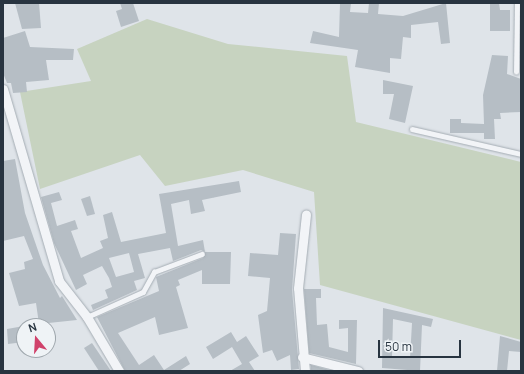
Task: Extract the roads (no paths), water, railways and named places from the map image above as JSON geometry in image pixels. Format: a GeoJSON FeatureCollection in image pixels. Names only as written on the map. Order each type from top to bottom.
{"type":"FeatureCollection","features":[{"type":"Feature","properties":{"kind":"street"},"geometry":{"type":"LineString","coordinates":[[3,89],[59,281],[87,317],[119,371]]}},
{"type":"Feature","properties":{"kind":"street"},"geometry":{"type":"LineString","coordinates":[[305,371],[302,357],[298,288],[306,214]]}},
{"type":"Feature","properties":{"kind":"street"},"geometry":{"type":"LineString","coordinates":[[302,357],[358,371]]}},
{"type":"Feature","properties":{"kind":"lane"},"geometry":{"type":"LineString","coordinates":[[516,72],[517,3]]}},
{"type":"Feature","properties":{"kind":"lane"},"geometry":{"type":"LineString","coordinates":[[412,129],[521,154]]}},
{"type":"Feature","properties":{"kind":"lane"},"geometry":{"type":"LineString","coordinates":[[87,317],[144,292],[154,272],[202,254]]}}]}
